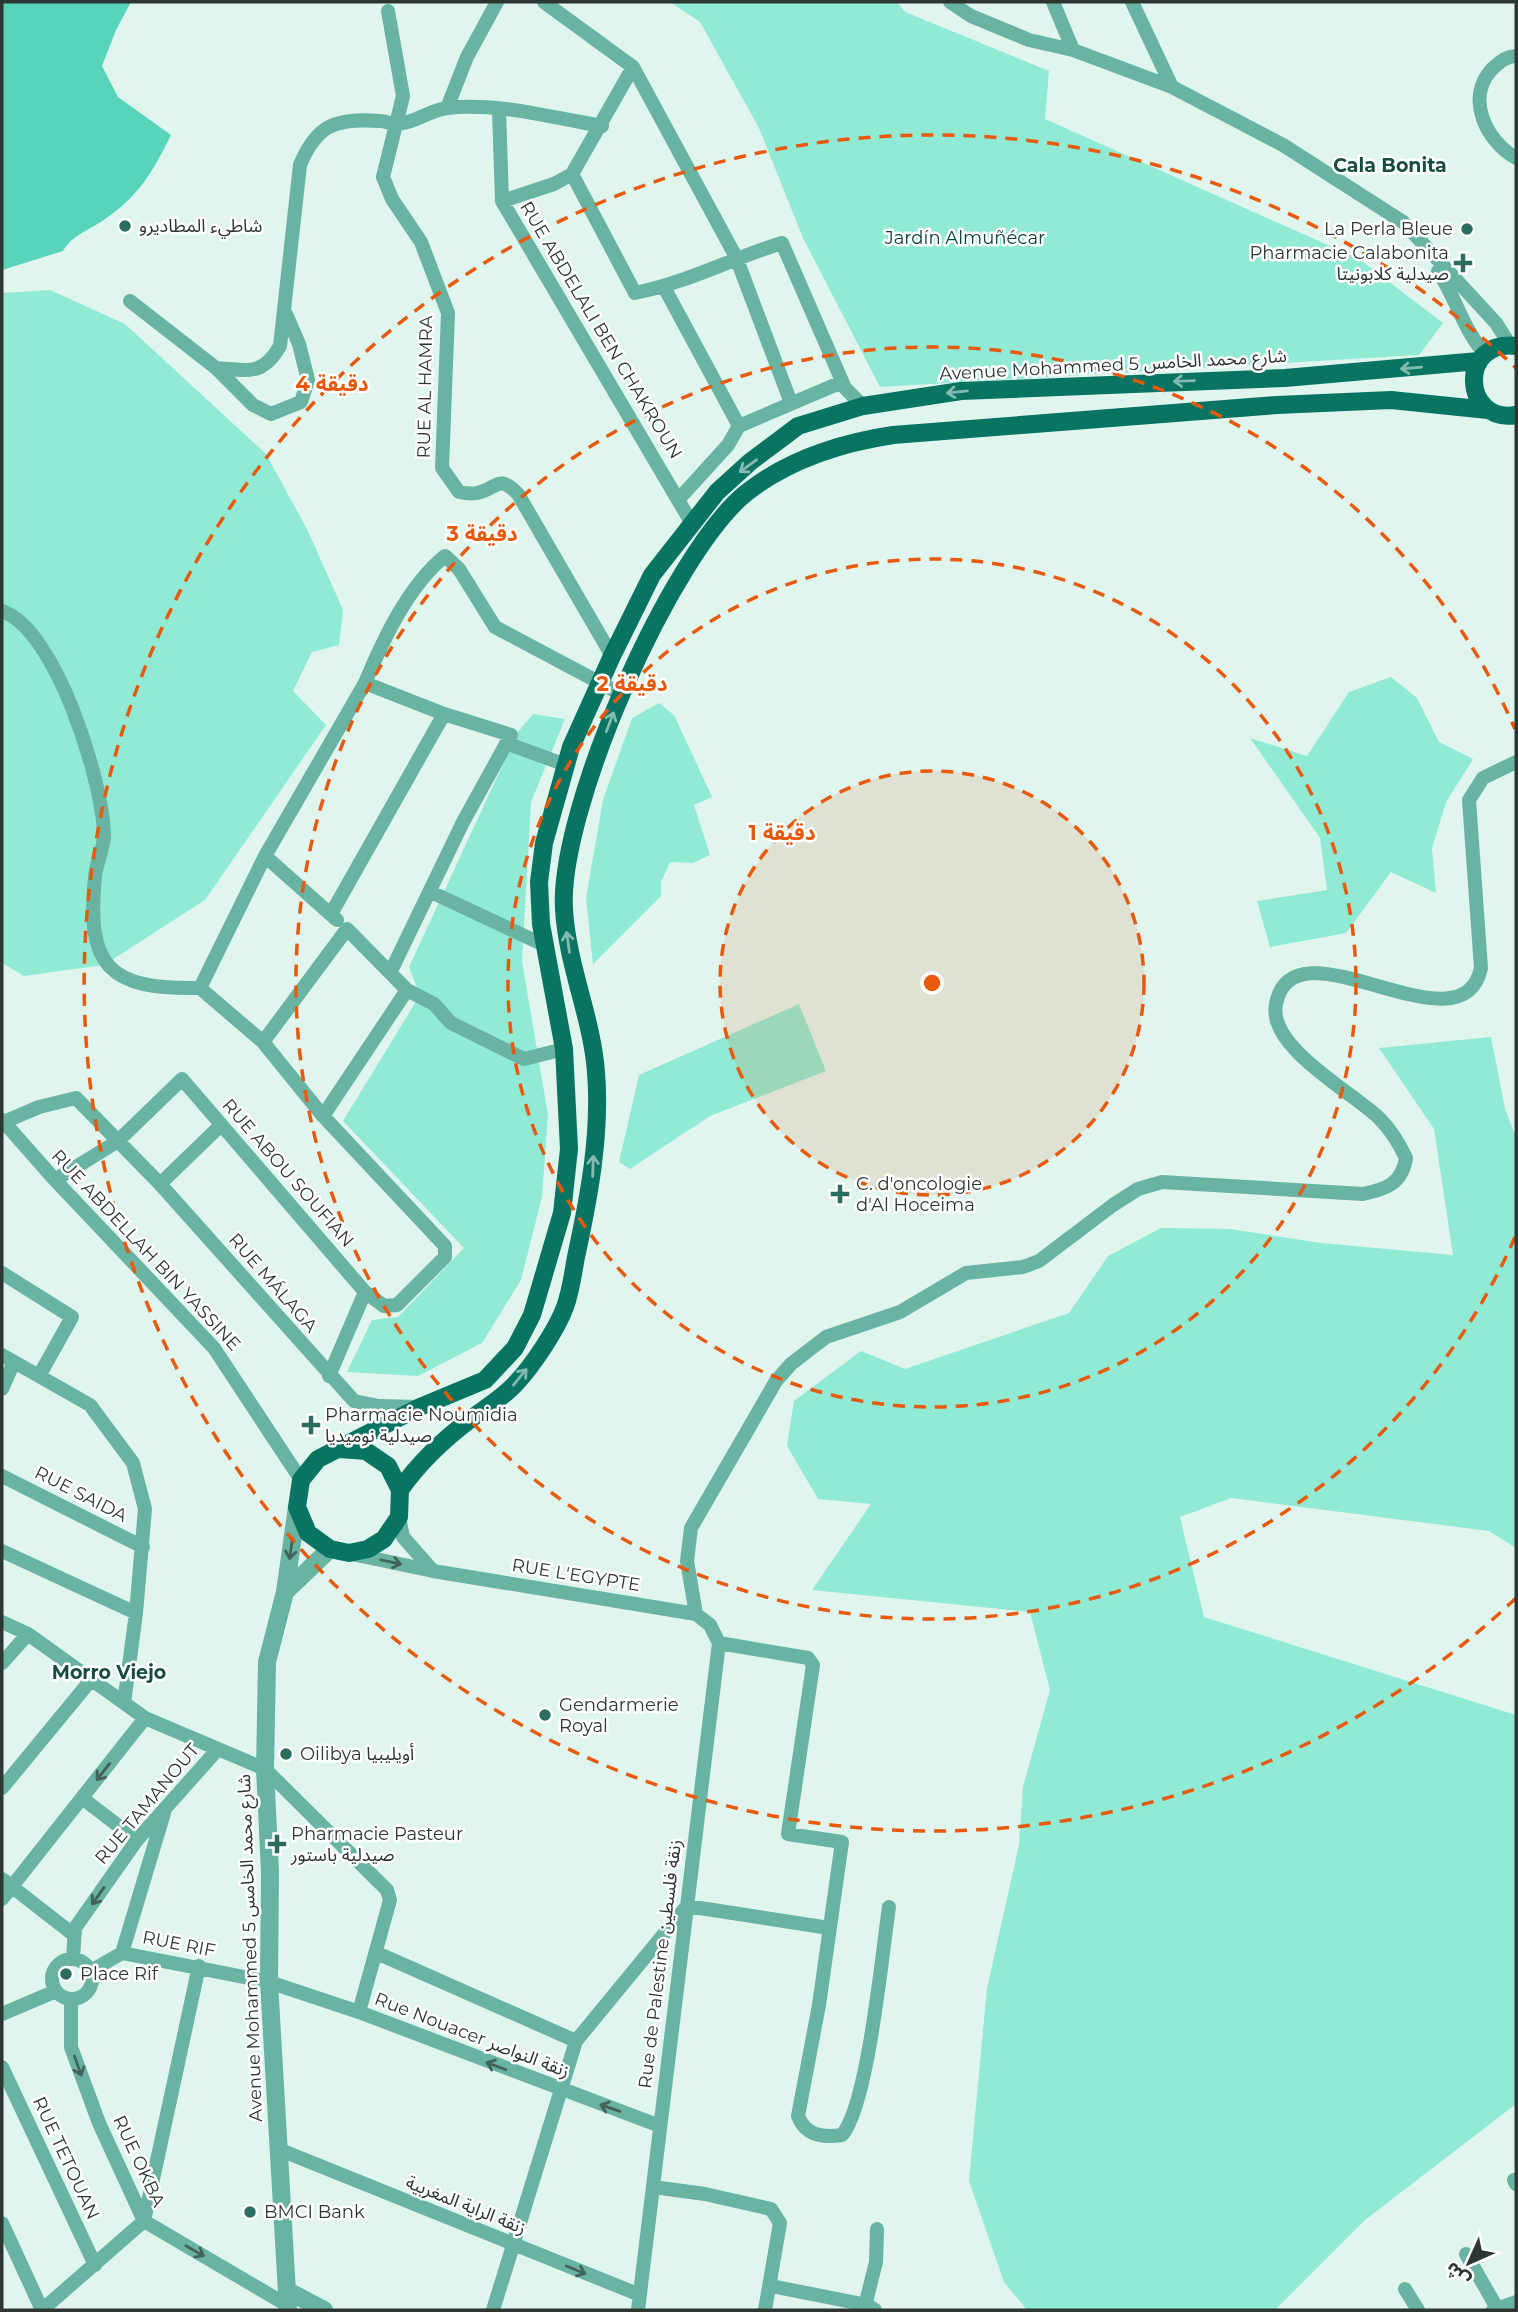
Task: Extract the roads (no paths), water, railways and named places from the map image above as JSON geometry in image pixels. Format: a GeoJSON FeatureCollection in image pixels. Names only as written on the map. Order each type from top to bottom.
{"type":"FeatureCollection","features":[{"type":"Feature","properties":{"kind":"main road","name":"Avenue Mohammed 5 شارع محمد الخامس"},"geometry":{"type":"LineString","coordinates":[[340,1449],[420,1407],[485,1380],[504,1363],[532,1315],[562,1213],[569,1149],[564,1049],[544,944],[539,881],[544,843],[566,765],[612,656],[652,575],[717,492],[750,462],[798,426],[863,405],[961,391],[1285,378],[1482,358],[1492,349],[1513,345]]}},
{"type":"Feature","properties":{"kind":"main road"},"geometry":{"type":"LineString","coordinates":[[1482,358],[1473,381],[1480,402],[1488,410]]}},
{"type":"Feature","properties":{"kind":"main road"},"geometry":{"type":"LineString","coordinates":[[400,1490],[420,1461],[519,1381],[566,1305],[592,1178],[596,1071],[563,908],[567,856],[583,795],[621,694],[688,566],[713,526],[745,494],[776,473],[817,453],[856,440],[893,435],[1277,405],[1391,400],[1488,410],[1514,419]]}},
{"type":"Feature","properties":{"kind":"main road"},"geometry":{"type":"LineString","coordinates":[[340,1449],[366,1451],[388,1466],[400,1490],[399,1517],[384,1539],[368,1549],[349,1553],[330,1549],[308,1532],[297,1507],[301,1480],[318,1459],[340,1449]]}},
{"type":"Feature","properties":{"kind":"street"},"geometry":{"type":"LineString","coordinates":[[447,108],[467,58],[497,2]]}},
{"type":"Feature","properties":{"kind":"street"},"geometry":{"type":"LineString","coordinates":[[544,2],[633,67],[736,257],[791,403]]}},
{"type":"Feature","properties":{"kind":"street"},"geometry":{"type":"LineString","coordinates":[[950,2],[971,16],[1029,40],[1073,50],[1172,86],[1283,145],[1387,210],[1413,231],[1513,345]]}},
{"type":"Feature","properties":{"kind":"street"},"geometry":{"type":"LineString","coordinates":[[1052,2],[1073,50]]}},
{"type":"Feature","properties":{"kind":"street"},"geometry":{"type":"LineString","coordinates":[[1132,2],[1172,86]]}},
{"type":"Feature","properties":{"kind":"street"},"geometry":{"type":"LineString","coordinates":[[388,12],[403,96],[396,124]]}},
{"type":"Feature","properties":{"kind":"street"},"geometry":{"type":"LineString","coordinates":[[1516,56],[1494,67],[1484,80],[1478,100],[1482,117],[1494,136],[1506,152],[1516,158]]}},
{"type":"Feature","properties":{"kind":"street"},"geometry":{"type":"LineString","coordinates":[[502,201],[554,184],[572,174],[602,126],[633,67]]}},
{"type":"Feature","properties":{"kind":"street"},"geometry":{"type":"LineString","coordinates":[[216,368],[258,370],[268,363],[280,346],[299,165],[312,140],[323,129],[336,123],[381,121],[396,124],[447,108],[499,110],[602,126]]}},
{"type":"Feature","properties":{"kind":"street","name":"RUE ABDELALI BEN CHAKROUN"},"geometry":{"type":"LineString","coordinates":[[499,110],[502,201],[691,522]]}},
{"type":"Feature","properties":{"kind":"street","name":"RUE AL HAMRA"},"geometry":{"type":"LineString","coordinates":[[396,124],[383,177],[392,199],[421,242],[448,313],[442,468],[459,492],[477,493],[497,483],[509,484],[518,494],[612,656]]}},
{"type":"Feature","properties":{"kind":"street"},"geometry":{"type":"LineString","coordinates":[[572,174],[635,293],[664,287],[736,257],[782,243],[842,382],[863,405]]}},
{"type":"Feature","properties":{"kind":"street"},"geometry":{"type":"LineString","coordinates":[[1413,231],[1450,290],[1482,358]]}},
{"type":"Feature","properties":{"kind":"street"},"geometry":{"type":"LineString","coordinates":[[664,287],[739,426]]}},
{"type":"Feature","properties":{"kind":"street"},"geometry":{"type":"LineString","coordinates":[[130,301],[216,368],[246,400],[271,414],[300,402],[308,380],[299,344],[285,311]]}},
{"type":"Feature","properties":{"kind":"street"},"geometry":{"type":"LineString","coordinates":[[678,499],[728,445],[739,426],[842,382]]}},
{"type":"Feature","properties":{"kind":"street"},"geometry":{"type":"LineString","coordinates":[[200,988],[265,856],[365,683],[378,653],[427,571],[445,556],[458,569],[495,627],[621,694]]}},
{"type":"Feature","properties":{"kind":"street"},"geometry":{"type":"LineString","coordinates":[[2,611],[30,630],[49,656],[79,726],[101,810],[104,838],[95,873],[92,922],[97,952],[117,976],[171,988],[200,988],[263,1042],[323,1116],[445,1245],[445,1257],[397,1305],[384,1306],[365,1292],[329,1376]]}},
{"type":"Feature","properties":{"kind":"street"},"geometry":{"type":"LineString","coordinates":[[365,683],[444,714],[511,734],[463,822],[391,971]]}},
{"type":"Feature","properties":{"kind":"street"},"geometry":{"type":"LineString","coordinates":[[331,914],[444,714]]}},
{"type":"Feature","properties":{"kind":"street"},"geometry":{"type":"LineString","coordinates":[[506,743],[566,765]]}},
{"type":"Feature","properties":{"kind":"street"},"geometry":{"type":"LineString","coordinates":[[696,1614],[687,1561],[691,1528],[776,1381],[809,1347],[826,1338],[900,1312],[966,1273],[1023,1266],[1039,1261],[1113,1205],[1138,1189],[1162,1182],[1363,1194],[1387,1189],[1397,1180],[1406,1158],[1399,1143],[1379,1118],[1286,1041],[1275,1014],[1276,1002],[1283,987],[1306,972],[1327,974],[1429,998],[1456,998],[1473,988],[1481,968],[1469,800],[1483,778],[1516,762]]}},
{"type":"Feature","properties":{"kind":"street"},"geometry":{"type":"LineString","coordinates":[[265,856],[347,929],[407,990],[434,1004],[451,1023],[524,1059],[564,1049]]}},
{"type":"Feature","properties":{"kind":"street"},"geometry":{"type":"LineString","coordinates":[[431,892],[544,944]]}},
{"type":"Feature","properties":{"kind":"street"},"geometry":{"type":"LineString","coordinates":[[263,1042],[347,929]]}},
{"type":"Feature","properties":{"kind":"street"},"geometry":{"type":"LineString","coordinates":[[323,1116],[407,990]]}},
{"type":"Feature","properties":{"kind":"street","name":"RUE ABOU SOUFIAN"},"geometry":{"type":"LineString","coordinates":[[118,1141],[182,1079],[365,1292]]}},
{"type":"Feature","properties":{"kind":"street","name":"RUE MÁLAGA"},"geometry":{"type":"LineString","coordinates":[[3,1121],[39,1107],[76,1098],[160,1184],[354,1401],[379,1406],[420,1407]]}},
{"type":"Feature","properties":{"kind":"street","name":"RUE ABDELLAH BIN YASSINE"},"geometry":{"type":"LineString","coordinates":[[3,1121],[214,1348],[301,1480]]}},
{"type":"Feature","properties":{"kind":"street"},"geometry":{"type":"LineString","coordinates":[[160,1184],[221,1125]]}},
{"type":"Feature","properties":{"kind":"street"},"geometry":{"type":"LineString","coordinates":[[55,1180],[118,1141]]}},
{"type":"Feature","properties":{"kind":"street"},"geometry":{"type":"LineString","coordinates":[[2,1273],[72,1317],[39,1376]]}},
{"type":"Feature","properties":{"kind":"street"},"geometry":{"type":"LineString","coordinates":[[2,1389],[8,1358],[90,1405],[133,1463],[145,1508],[136,1613],[124,1703]]}},
{"type":"Feature","properties":{"kind":"street","name":"RUE SAIDA"},"geometry":{"type":"LineString","coordinates":[[2,1476],[143,1547]]}},
{"type":"Feature","properties":{"kind":"street","name":"Avenue Mohammed 5 شارع محمد الخامس"},"geometry":{"type":"LineString","coordinates":[[290,2304],[269,1982],[270,1872],[265,1769],[267,1662],[285,1591],[297,1507]]}},
{"type":"Feature","properties":{"kind":"street"},"geometry":{"type":"LineString","coordinates":[[399,1517],[403,1537],[433,1571]]}},
{"type":"Feature","properties":{"kind":"street"},"geometry":{"type":"LineString","coordinates":[[285,1591],[330,1549]]}},
{"type":"Feature","properties":{"kind":"street"},"geometry":{"type":"LineString","coordinates":[[2,1551],[136,1613]]}},
{"type":"Feature","properties":{"kind":"street","name":"RUE L'EGYPTE"},"geometry":{"type":"LineString","coordinates":[[349,1553],[433,1571],[696,1614],[710,1625],[719,1643]]}},
{"type":"Feature","properties":{"kind":"street"},"geometry":{"type":"LineString","coordinates":[[2,1622],[28,1634],[145,1718],[265,1769],[387,1890],[390,1900],[359,2012]]}},
{"type":"Feature","properties":{"kind":"street"},"geometry":{"type":"LineString","coordinates":[[2,1663],[28,1634]]}},
{"type":"Feature","properties":{"kind":"street"},"geometry":{"type":"LineString","coordinates":[[719,1643],[808,1658],[813,1665],[788,1834],[842,1842],[798,2116],[802,2128],[830,2137],[842,2135],[851,2125],[860,2094],[889,1907]]}},
{"type":"Feature","properties":{"kind":"street","name":"Rue de Palestine زنقة فلسطين"},"geometry":{"type":"LineString","coordinates":[[639,2303],[719,1643]]}},
{"type":"Feature","properties":{"kind":"street"},"geometry":{"type":"LineString","coordinates":[[2,1788],[91,1680]]}},
{"type":"Feature","properties":{"kind":"street"},"geometry":{"type":"LineString","coordinates":[[2,1899],[6,1883],[82,1798],[145,1718]]}},
{"type":"Feature","properties":{"kind":"street","name":"RUE TAMANOUT"},"geometry":{"type":"LineString","coordinates":[[73,1958],[75,1928],[137,1840],[218,1749]]}},
{"type":"Feature","properties":{"kind":"street"},"geometry":{"type":"LineString","coordinates":[[82,1798],[137,1840]]}},
{"type":"Feature","properties":{"kind":"street"},"geometry":{"type":"LineString","coordinates":[[91,1971],[122,1953],[164,1810]]}},
{"type":"Feature","properties":{"kind":"street"},"geometry":{"type":"LineString","coordinates":[[6,1883],[74,1935]]}},
{"type":"Feature","properties":{"kind":"street"},"geometry":{"type":"LineString","coordinates":[[493,2310],[576,2041],[687,1906],[829,1928]]}},
{"type":"Feature","properties":{"kind":"street","name":"RUE RIF"},"geometry":{"type":"LineString","coordinates":[[122,1953],[199,1966],[269,1982]]}},
{"type":"Feature","properties":{"kind":"street"},"geometry":{"type":"LineString","coordinates":[[377,1954],[576,2041]]}},
{"type":"Feature","properties":{"kind":"street"},"geometry":{"type":"LineString","coordinates":[[73,1958],[87,1965],[91,1971],[89,1989],[71,1999],[56,1991],[52,1981],[55,1967],[73,1958]]}},
{"type":"Feature","properties":{"kind":"street"},"geometry":{"type":"LineString","coordinates":[[2,2223],[42,2310],[144,2221],[199,1966]]}},
{"type":"Feature","properties":{"kind":"street","name":"Rue Nouacer زنقة النواصر"},"geometry":{"type":"LineString","coordinates":[[269,1982],[359,2012],[660,2126]]}},
{"type":"Feature","properties":{"kind":"street"},"geometry":{"type":"LineString","coordinates":[[2,2014],[56,1991]]}},
{"type":"Feature","properties":{"kind":"street","name":"RUE OKBA"},"geometry":{"type":"LineString","coordinates":[[71,1999],[71,2047],[99,2123],[144,2221],[290,2304]]}},
{"type":"Feature","properties":{"kind":"street","name":"RUE TETOUAN"},"geometry":{"type":"LineString","coordinates":[[2,2067],[95,2266]]}},
{"type":"Feature","properties":{"kind":"street","name":"زنقة الراية المغربية"},"geometry":{"type":"LineString","coordinates":[[278,2149],[513,2245],[639,2303]]}},
{"type":"Feature","properties":{"kind":"street"},"geometry":{"type":"LineString","coordinates":[[653,2187],[705,2194],[771,2209],[780,2223],[765,2310]]}},
{"type":"Feature","properties":{"kind":"street"},"geometry":{"type":"LineString","coordinates":[[771,2286],[869,2308],[876,2262],[877,2229]]}},
{"type":"Feature","properties":{"kind":"street"},"geometry":{"type":"LineString","coordinates":[[1466,2254],[1495,2309],[1516,2302]]}},
{"type":"Feature","properties":{"kind":"street"},"geometry":{"type":"LineString","coordinates":[[1405,2289],[1418,2310]]}},
{"type":"Feature","properties":{"kind":"street"},"geometry":{"type":"LineString","coordinates":[[290,2304],[324,2310]]}},
{"type":"Feature","properties":{"kind":"place","name":"شاطيء المطاديرو"},"geometry":{"type":"Point","coordinates":[125,226]}},
{"type":"Feature","properties":{"kind":"place","name":"La Perla Bleue"},"geometry":{"type":"Point","coordinates":[1467,229]}},
{"type":"Feature","properties":{"kind":"place","name":"Pharmacie Calabonita صيدلية كلابونيتا"},"geometry":{"type":"Point","coordinates":[1463,263]}},
{"type":"Feature","properties":{"kind":"place","name":"C. d'oncologie d'Al Hoceima"},"geometry":{"type":"Point","coordinates":[840,1194]}},
{"type":"Feature","properties":{"kind":"place","name":"Pharmacie Noumidia صيدلية نوميديا"},"geometry":{"type":"Point","coordinates":[311,1425]}},
{"type":"Feature","properties":{"kind":"place","name":"Gendarmerie Royal"},"geometry":{"type":"Point","coordinates":[545,1715]}},
{"type":"Feature","properties":{"kind":"place","name":"Oilibya أويليبيا"},"geometry":{"type":"Point","coordinates":[286,1754]}},
{"type":"Feature","properties":{"kind":"place","name":"Pharmacie Pasteur صيدلية باستور"},"geometry":{"type":"Point","coordinates":[277,1844]}},
{"type":"Feature","properties":{"kind":"place","name":"Place Rif"},"geometry":{"type":"Point","coordinates":[66,1974]}},
{"type":"Feature","properties":{"kind":"place","name":"BMCI Bank"},"geometry":{"type":"Point","coordinates":[250,2212]}},
{"type":"Feature","properties":{"kind":"district","name":"Cala Bonita"},"geometry":{"type":"Point","coordinates":[1390,165]}},
{"type":"Feature","properties":{"kind":"district","name":"Morro Viejo"},"geometry":{"type":"Point","coordinates":[109,1672]}},
{"type":"Feature","properties":{"kind":"park label","name":"Jardín Almuñécar"},"geometry":{"type":"Point","coordinates":[965,238]}}]}
